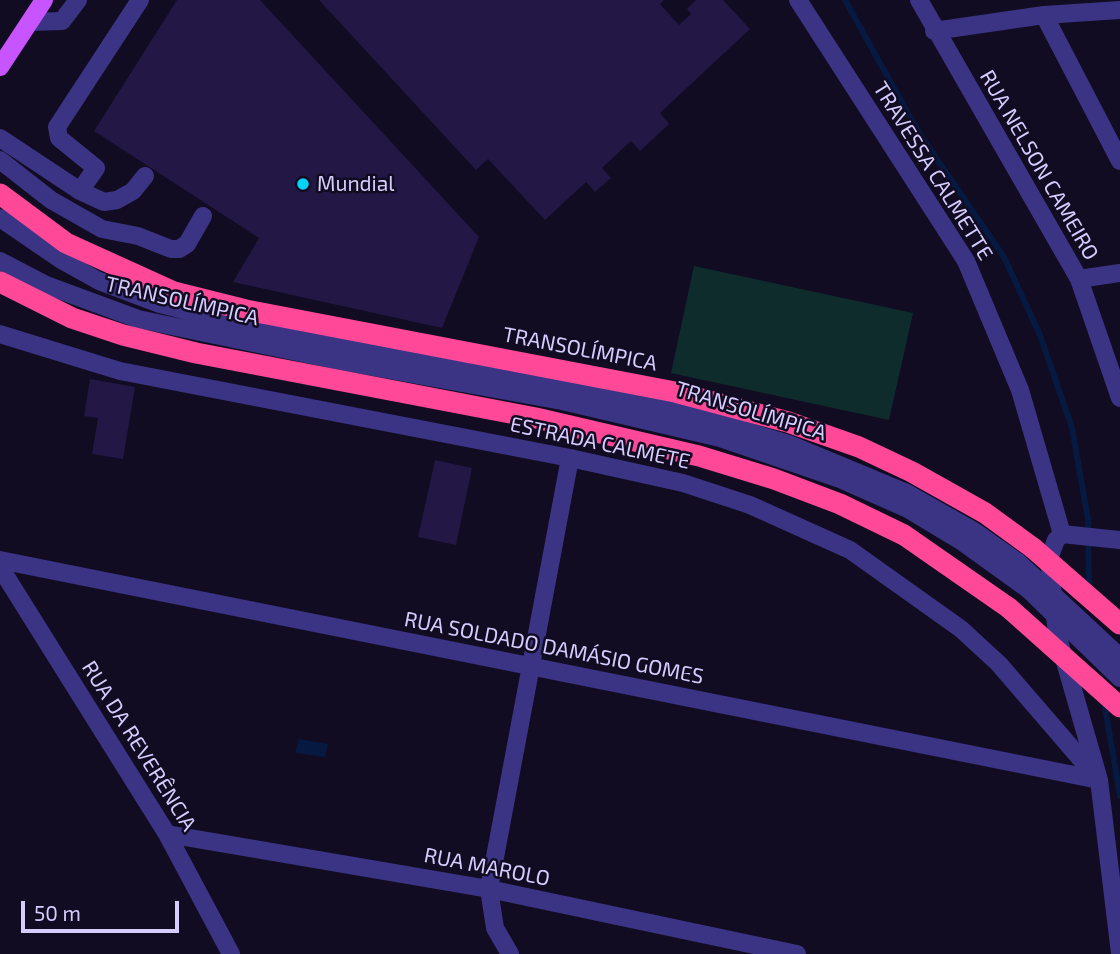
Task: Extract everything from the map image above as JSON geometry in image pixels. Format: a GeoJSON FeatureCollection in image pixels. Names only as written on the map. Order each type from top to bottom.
{"type":"FeatureCollection","features":[{"type":"Feature","properties":{"kind":"highway","name":"TRANSOLÍMPICA"},"geometry":{"type":"LineString","coordinates":[[0,194],[66,243],[174,292],[246,310],[675,392],[800,426],[859,447],[912,472],[985,513],[1026,555],[1120,624]]}},
{"type":"Feature","properties":{"kind":"highway","name":"TRANSOLÍMPICA"},"geometry":{"type":"LineString","coordinates":[[0,282],[72,318],[135,338],[197,354],[536,418],[699,456],[774,479],[840,504],[904,536],[1009,608],[1120,707]]}},
{"type":"Feature","properties":{"kind":"main road"},"geometry":{"type":"LineString","coordinates":[[0,67],[44,0]]}},
{"type":"Feature","properties":{"kind":"street"},"geometry":{"type":"LineString","coordinates":[[30,22],[62,21],[78,0]]}},
{"type":"Feature","properties":{"kind":"street"},"geometry":{"type":"LineString","coordinates":[[80,191],[96,168],[59,138],[57,127],[140,0]]}},
{"type":"Feature","properties":{"kind":"street","name":"TRAVESSA CALMETTE"},"geometry":{"type":"LineString","coordinates":[[799,0],[966,261],[1020,390],[1067,534]]}},
{"type":"Feature","properties":{"kind":"street","name":"RUA NELSON CAMEIRO"},"geometry":{"type":"LineString","coordinates":[[919,0],[934,31],[1079,279],[1120,398]]}},
{"type":"Feature","properties":{"kind":"street"},"geometry":{"type":"LineString","coordinates":[[934,31],[1044,15],[1120,10]]}},
{"type":"Feature","properties":{"kind":"street"},"geometry":{"type":"LineString","coordinates":[[1044,15],[1120,161]]}},
{"type":"Feature","properties":{"kind":"street"},"geometry":{"type":"LineString","coordinates":[[0,138],[80,191],[104,202],[117,200],[133,191],[145,176]]}},
{"type":"Feature","properties":{"kind":"street"},"geometry":{"type":"LineString","coordinates":[[0,160],[51,200],[103,229],[138,236],[171,248],[179,249],[187,244],[203,216]]}},
{"type":"Feature","properties":{"kind":"street","name":"TRANSOLÍMPICA"},"geometry":{"type":"LineString","coordinates":[[0,218],[63,261],[99,281],[160,304],[255,328],[675,409],[789,444],[907,493],[974,531],[1026,555],[1120,657]]}},
{"type":"Feature","properties":{"kind":"street","name":"TRANSOLÍMPICA"},"geometry":{"type":"LineString","coordinates":[[0,261],[46,285],[138,319],[345,362],[562,401],[720,438],[840,479],[908,509],[961,541],[1029,590],[1120,678]]}},
{"type":"Feature","properties":{"kind":"street"},"geometry":{"type":"LineString","coordinates":[[1079,279],[1120,273]]}},
{"type":"Feature","properties":{"kind":"street","name":"ESTRADA CALMETE"},"geometry":{"type":"LineString","coordinates":[[0,334],[120,371],[570,458],[683,483],[750,505],[850,550],[961,629],[999,664],[1099,780]]}},
{"type":"Feature","properties":{"kind":"street"},"geometry":{"type":"LineString","coordinates":[[510,954],[495,928],[489,889],[570,458]]}},
{"type":"Feature","properties":{"kind":"street"},"geometry":{"type":"LineString","coordinates":[[1120,540],[1067,534],[1056,540],[1049,559],[1057,634],[1099,780],[1120,953]]}},
{"type":"Feature","properties":{"kind":"street","name":"RUA SOLDADO DAMÁSIO GOMES"},"geometry":{"type":"LineString","coordinates":[[0,560],[1099,780]]}},
{"type":"Feature","properties":{"kind":"street","name":"RUA DA REVERÊNCIA"},"geometry":{"type":"LineString","coordinates":[[0,567],[167,834],[232,954]]}},
{"type":"Feature","properties":{"kind":"street","name":"RUA MAROLO"},"geometry":{"type":"LineString","coordinates":[[167,834],[489,889],[753,950],[797,954]]}},
{"type":"Feature","properties":{"kind":"green space"},"geometry":{"type":"Polygon","coordinates":[[[694,266],[913,313],[889,420],[671,373],[694,266]]]}},
{"type":"Feature","properties":{"kind":"water"},"geometry":{"type":"Polygon","coordinates":[[[299,739],[328,744],[325,757],[295,753],[299,739]]]}},
{"type":"Feature","properties":{"kind":"building","name":"Mundial"},"geometry":{"type":"Polygon","coordinates":[[[177,0],[260,0],[479,237],[442,328],[233,282],[259,238],[94,131],[177,0]]]}},
{"type":"Feature","properties":{"kind":"building"},"geometry":{"type":"Polygon","coordinates":[[[319,0],[664,0],[660,4],[679,25],[691,14],[687,9],[696,0],[723,0],[750,29],[660,113],[669,124],[640,151],[631,141],[602,168],[611,178],[595,192],[586,182],[545,220],[488,159],[476,170],[319,0]]]}},
{"type":"Feature","properties":{"kind":"building"},"geometry":{"type":"Polygon","coordinates":[[[90,379],[135,387],[123,459],[92,454],[98,418],[84,416],[90,379]]]}},
{"type":"Feature","properties":{"kind":"building"},"geometry":{"type":"Polygon","coordinates":[[[435,460],[472,468],[456,545],[418,537],[435,460]]]}},
{"type":"Feature","properties":{"kind":"waterway"},"geometry":{"type":"LineString","coordinates":[[845,0],[919,133],[1004,257],[1040,335],[1072,428],[1088,519],[1089,590]]}},
{"type":"Feature","properties":{"kind":"waterway"},"geometry":{"type":"LineString","coordinates":[[1104,701],[1120,796]]}},
{"type":"Feature","properties":{"kind":"place","name":"Mundial"},"geometry":{"type":"Point","coordinates":[303,184]}}]}
